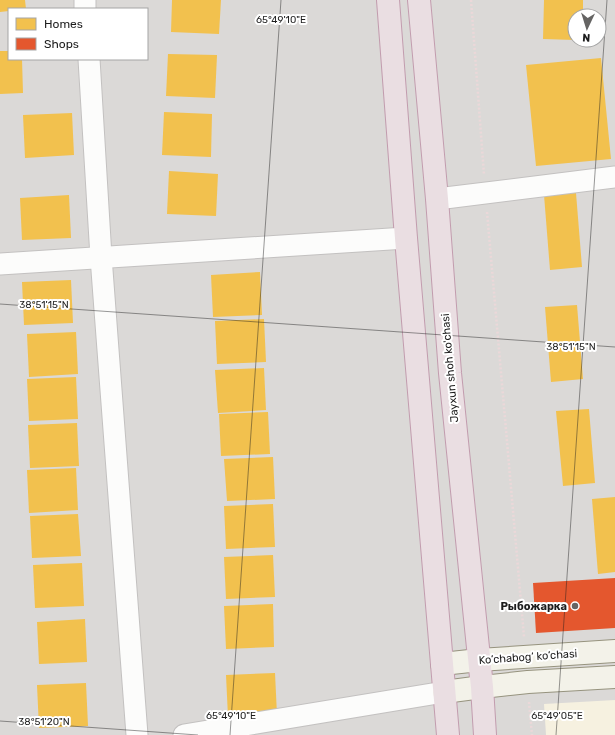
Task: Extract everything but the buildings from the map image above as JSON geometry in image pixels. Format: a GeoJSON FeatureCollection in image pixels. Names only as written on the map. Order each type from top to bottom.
{"type":"FeatureCollection","features":[{"type":"Feature","properties":{"kind":"highway"},"geometry":{"type":"LineString","coordinates":[[388,0],[406,238],[448,735]]}},
{"type":"Feature","properties":{"kind":"highway","name":"Jayxun shoh ko'chasi"},"geometry":{"type":"LineString","coordinates":[[419,0],[437,199],[450,373],[480,660],[485,735]]}},
{"type":"Feature","properties":{"kind":"main road","name":"Ko‘chabog‘ ko‘chasi"},"geometry":{"type":"LineString","coordinates":[[442,664],[615,651]]}},
{"type":"Feature","properties":{"kind":"main road"},"geometry":{"type":"LineString","coordinates":[[444,692],[528,682],[615,677]]}},
{"type":"Feature","properties":{"kind":"street"},"geometry":{"type":"LineString","coordinates":[[89,60],[101,257],[137,735]]}},
{"type":"Feature","properties":{"kind":"street"},"geometry":{"type":"LineString","coordinates":[[437,199],[615,177]]}},
{"type":"Feature","properties":{"kind":"street"},"geometry":{"type":"LineString","coordinates":[[0,264],[406,238]]}},
{"type":"Feature","properties":{"kind":"street"},"geometry":{"type":"LineString","coordinates":[[184,735],[444,692]]}},
{"type":"Feature","properties":{"kind":"path"},"geometry":{"type":"LineString","coordinates":[[471,0],[526,657]]}},
{"type":"Feature","properties":{"kind":"path"},"geometry":{"type":"LineString","coordinates":[[528,682],[532,735]]}},
{"type":"Feature","properties":{"kind":"shaded area"},"geometry":{"type":"Polygon","coordinates":[[[0,0],[615,0],[615,735],[0,735],[0,0]]]}},
{"type":"Feature","properties":{"kind":"shaded area"},"geometry":{"type":"Polygon","coordinates":[[[615,700],[615,735],[546,735],[544,704],[615,700]]]}},
{"type":"Feature","properties":{"kind":"place","name":"Рыбожарка"},"geometry":{"type":"Point","coordinates":[575,606]}}]}
